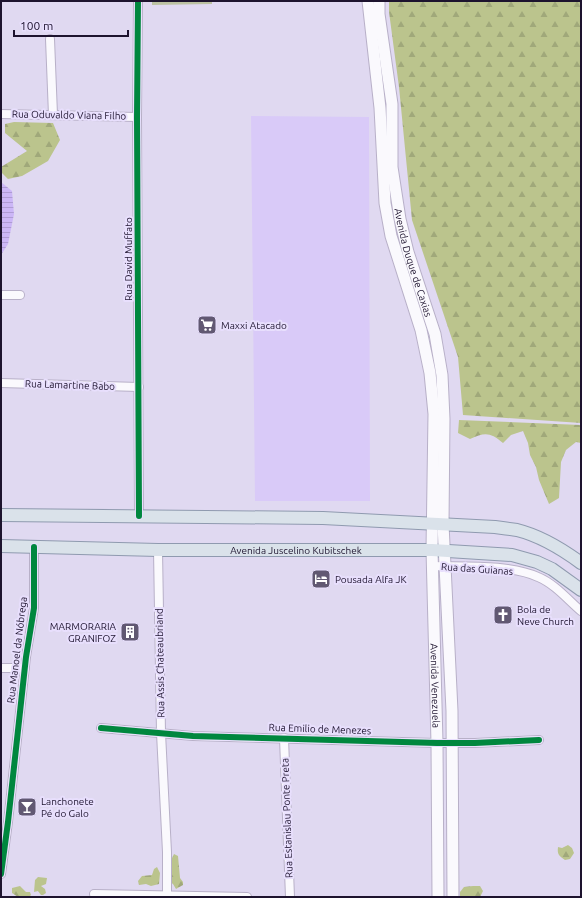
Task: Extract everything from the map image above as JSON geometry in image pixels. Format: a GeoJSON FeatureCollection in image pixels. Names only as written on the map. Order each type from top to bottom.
{"type":"FeatureCollection","features":[{"type":"Feature","properties":{"kind":"main road","name":"Avenida Duque de Caxias"},"geometry":{"type":"LineString","coordinates":[[368,1],[374,14],[392,104],[392,167],[400,219],[408,252],[435,334],[442,375],[444,419],[438,523]]}},
{"type":"Feature","properties":{"kind":"main road","name":"Avenida Duque de Caxias"},"geometry":{"type":"LineString","coordinates":[[374,14],[379,1]]}},
{"type":"Feature","properties":{"kind":"main road"},"geometry":{"type":"LineString","coordinates":[[1,515],[323,518],[438,523],[517,530],[554,545],[581,563]]}},
{"type":"Feature","properties":{"kind":"main road","name":"Avenida Venezuela"},"geometry":{"type":"LineString","coordinates":[[438,523],[432,550],[437,743],[438,897]]}},
{"type":"Feature","properties":{"kind":"main road","name":"Avenida Venezuela"},"geometry":{"type":"LineString","coordinates":[[438,523],[445,551],[448,612],[452,743],[453,897]]}},
{"type":"Feature","properties":{"kind":"main road","name":"Avenida Juscelino Kubitschek"},"geometry":{"type":"LineString","coordinates":[[1,546],[158,550],[432,550],[512,555],[537,562],[552,569],[581,590]]}},
{"type":"Feature","properties":{"kind":"street","name":"Rua David Muffato"},"geometry":{"type":"LineString","coordinates":[[138,1],[137,117],[139,516]]}},
{"type":"Feature","properties":{"kind":"street"},"geometry":{"type":"LineString","coordinates":[[50,39],[53,115]]}},
{"type":"Feature","properties":{"kind":"street","name":"Rua Oduvaldo Viana Filho"},"geometry":{"type":"LineString","coordinates":[[1,114],[137,117]]}},
{"type":"Feature","properties":{"kind":"street"},"geometry":{"type":"LineString","coordinates":[[1,295],[20,295]]}},
{"type":"Feature","properties":{"kind":"street","name":"Rua Lamartine Babo"},"geometry":{"type":"LineString","coordinates":[[1,383],[139,387]]}},
{"type":"Feature","properties":{"kind":"street","name":"Rua Manoel da Nóbrega"},"geometry":{"type":"LineString","coordinates":[[1,874],[5,822],[34,608],[34,547]]}},
{"type":"Feature","properties":{"kind":"street","name":"Rua Assis Chateaubriand"},"geometry":{"type":"LineString","coordinates":[[158,550],[161,733],[167,852],[167,896]]}},
{"type":"Feature","properties":{"kind":"street","name":"Rua das Guianas"},"geometry":{"type":"LineString","coordinates":[[432,566],[501,569],[538,577],[552,584],[581,612]]}},
{"type":"Feature","properties":{"kind":"street"},"geometry":{"type":"LineString","coordinates":[[1,668],[25,668]]}},
{"type":"Feature","properties":{"kind":"street","name":"Rua Emilio de Menezes"},"geometry":{"type":"LineString","coordinates":[[101,728],[193,736],[437,743],[539,740]]}},
{"type":"Feature","properties":{"kind":"street","name":"Rua Estanislau Ponte Preta"},"geometry":{"type":"LineString","coordinates":[[284,738],[290,897]]}},
{"type":"Feature","properties":{"kind":"street"},"geometry":{"type":"LineString","coordinates":[[94,894],[246,897]]}},
{"type":"Feature","properties":{"kind":"shaded area"},"geometry":{"type":"Polygon","coordinates":[[[251,116],[369,117],[370,501],[255,501],[251,116]]]}},
{"type":"Feature","properties":{"kind":"shaded area"},"geometry":{"type":"Polygon","coordinates":[[[1,182],[12,191],[14,214],[8,244],[1,255],[1,182]]]}},
{"type":"Feature","properties":{"kind":"green space"},"geometry":{"type":"Polygon","coordinates":[[[152,1],[212,1],[212,4],[152,5],[152,1]]]}},
{"type":"Feature","properties":{"kind":"green space"},"geometry":{"type":"Polygon","coordinates":[[[389,1],[581,1],[581,423],[463,415],[458,357],[412,220],[389,1]]]}},
{"type":"Feature","properties":{"kind":"green space"},"geometry":{"type":"Polygon","coordinates":[[[14,122],[53,123],[60,140],[48,161],[22,176],[8,179],[1,172],[1,167],[27,151],[5,133],[5,124],[14,122]]]}},
{"type":"Feature","properties":{"kind":"green space"},"geometry":{"type":"Polygon","coordinates":[[[459,420],[581,425],[581,443],[576,442],[566,450],[561,462],[559,498],[549,504],[539,480],[536,467],[530,455],[528,443],[523,431],[511,435],[503,443],[487,434],[470,439],[458,433],[459,420]]]}},
{"type":"Feature","properties":{"kind":"green space"},"geometry":{"type":"Polygon","coordinates":[[[568,845],[572,848],[574,853],[570,859],[565,860],[559,855],[558,847],[562,848],[568,845]]]}},
{"type":"Feature","properties":{"kind":"green space"},"geometry":{"type":"Polygon","coordinates":[[[174,854],[178,856],[180,878],[183,882],[183,885],[176,889],[173,884],[167,880],[168,866],[174,854]]]}},
{"type":"Feature","properties":{"kind":"green space"},"geometry":{"type":"Polygon","coordinates":[[[157,867],[160,873],[159,884],[151,886],[146,884],[139,885],[138,881],[142,876],[152,875],[154,869],[157,867]]]}},
{"type":"Feature","properties":{"kind":"green space"},"geometry":{"type":"Polygon","coordinates":[[[38,877],[47,878],[46,884],[41,886],[45,889],[46,893],[43,895],[41,895],[38,891],[34,892],[35,880],[38,877]]]}},
{"type":"Feature","properties":{"kind":"green space"},"geometry":{"type":"Polygon","coordinates":[[[20,886],[26,892],[30,892],[31,895],[29,897],[18,897],[12,893],[12,888],[20,886]]]}},
{"type":"Feature","properties":{"kind":"green space"},"geometry":{"type":"Polygon","coordinates":[[[480,886],[483,891],[480,897],[460,897],[460,892],[464,887],[480,886]]]}},
{"type":"Feature","properties":{"kind":"cycle path"},"geometry":{"type":"LineString","coordinates":[[138,1],[137,117],[139,516]]}},
{"type":"Feature","properties":{"kind":"cycle path"},"geometry":{"type":"LineString","coordinates":[[1,874],[26,657],[34,608],[34,547]]}},
{"type":"Feature","properties":{"kind":"cycle path"},"geometry":{"type":"LineString","coordinates":[[101,728],[193,736],[437,743],[539,740]]}},
{"type":"Feature","properties":{"kind":"place","name":"Maxxi Atacado"},"geometry":{"type":"Point","coordinates":[207,325]}},
{"type":"Feature","properties":{"kind":"place","name":"Pousada Alfa JK"},"geometry":{"type":"Point","coordinates":[321,579]}},
{"type":"Feature","properties":{"kind":"place","name":"Bola de Neve Church"},"geometry":{"type":"Point","coordinates":[503,615]}},
{"type":"Feature","properties":{"kind":"place","name":"MARMORARIA GRANIFOZ"},"geometry":{"type":"Point","coordinates":[130,632]}},
{"type":"Feature","properties":{"kind":"place","name":"Lanchonete Pé do Galo"},"geometry":{"type":"Point","coordinates":[27,807]}}]}
